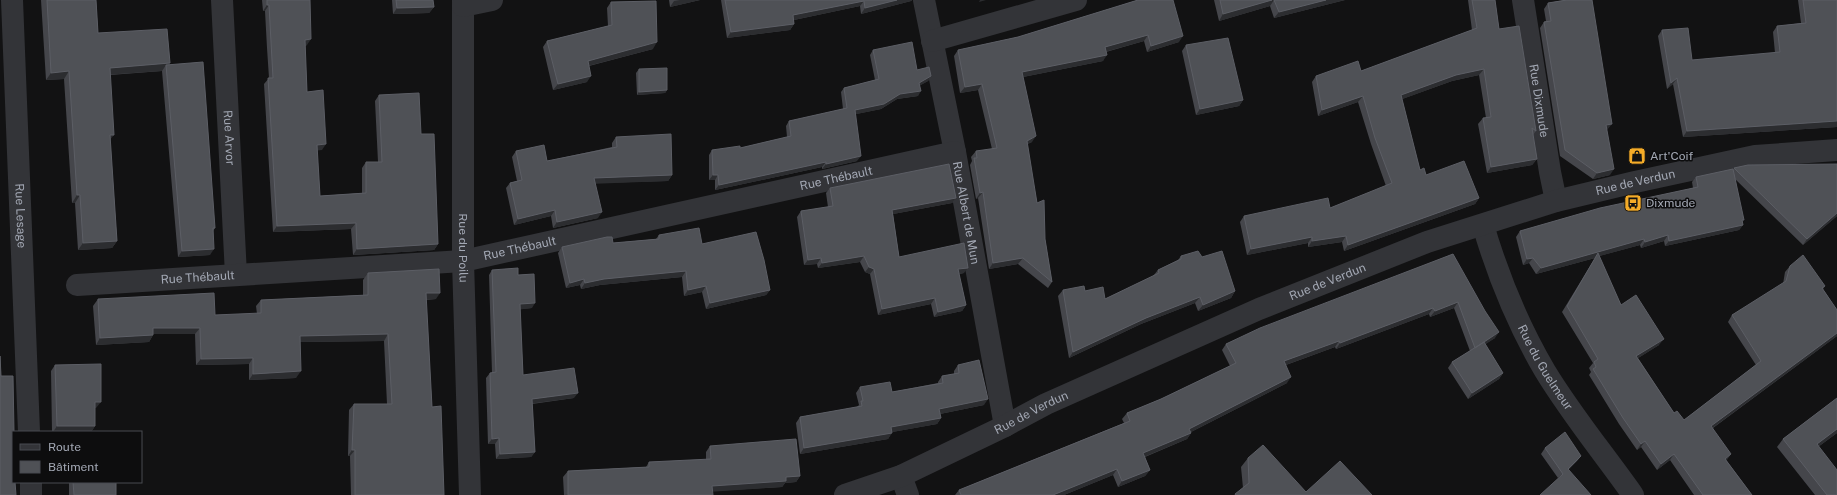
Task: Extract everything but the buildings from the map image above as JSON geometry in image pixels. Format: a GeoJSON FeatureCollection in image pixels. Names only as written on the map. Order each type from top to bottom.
{"type":"FeatureCollection","features":[{"type":"Feature","properties":{"kind":"street","name":"Rue Lesage"},"geometry":{"type":"LineString","coordinates":[[12,0],[29,431]]}},
{"type":"Feature","properties":{"kind":"street","name":"Rue Arvor"},"geometry":{"type":"LineString","coordinates":[[222,0],[236,275]]}},
{"type":"Feature","properties":{"kind":"street"},"geometry":{"type":"LineString","coordinates":[[463,3],[492,0]]}},
{"type":"Feature","properties":{"kind":"street","name":"Rue Albert de Mun"},"geometry":{"type":"LineString","coordinates":[[924,0],[955,152],[1005,426]]}},
{"type":"Feature","properties":{"kind":"street"},"geometry":{"type":"LineString","coordinates":[[932,41],[1076,0]]}},
{"type":"Feature","properties":{"kind":"street","name":"Rue Dixmude"},"geometry":{"type":"LineString","coordinates":[[1523,0],[1550,172],[1556,200]]}},
{"type":"Feature","properties":{"kind":"street","name":"Rue du Poilu"},"geometry":{"type":"LineString","coordinates":[[463,3],[463,260],[470,495]]}},
{"type":"Feature","properties":{"kind":"street","name":"Rue de Verdun"},"geometry":{"type":"LineString","coordinates":[[845,495],[904,486],[1005,426],[1046,404],[1259,309],[1427,242],[1556,200],[1755,156],[1837,150]]}},
{"type":"Feature","properties":{"kind":"street","name":"Rue Thébault"},"geometry":{"type":"LineString","coordinates":[[77,285],[463,260],[955,152]]}},
{"type":"Feature","properties":{"kind":"street","name":"Rue du Guelmeur"},"geometry":{"type":"LineString","coordinates":[[1483,225],[1491,252],[1514,312],[1545,371],[1633,495]]}},
{"type":"Feature","properties":{"kind":"street"},"geometry":{"type":"LineString","coordinates":[[31,483],[31,495]]}},
{"type":"Feature","properties":{"kind":"place","name":"Art'Coif"},"geometry":{"type":"Point","coordinates":[1637,156]}},
{"type":"Feature","properties":{"kind":"place","name":"Dixmude"},"geometry":{"type":"Point","coordinates":[1633,203]}}]}
